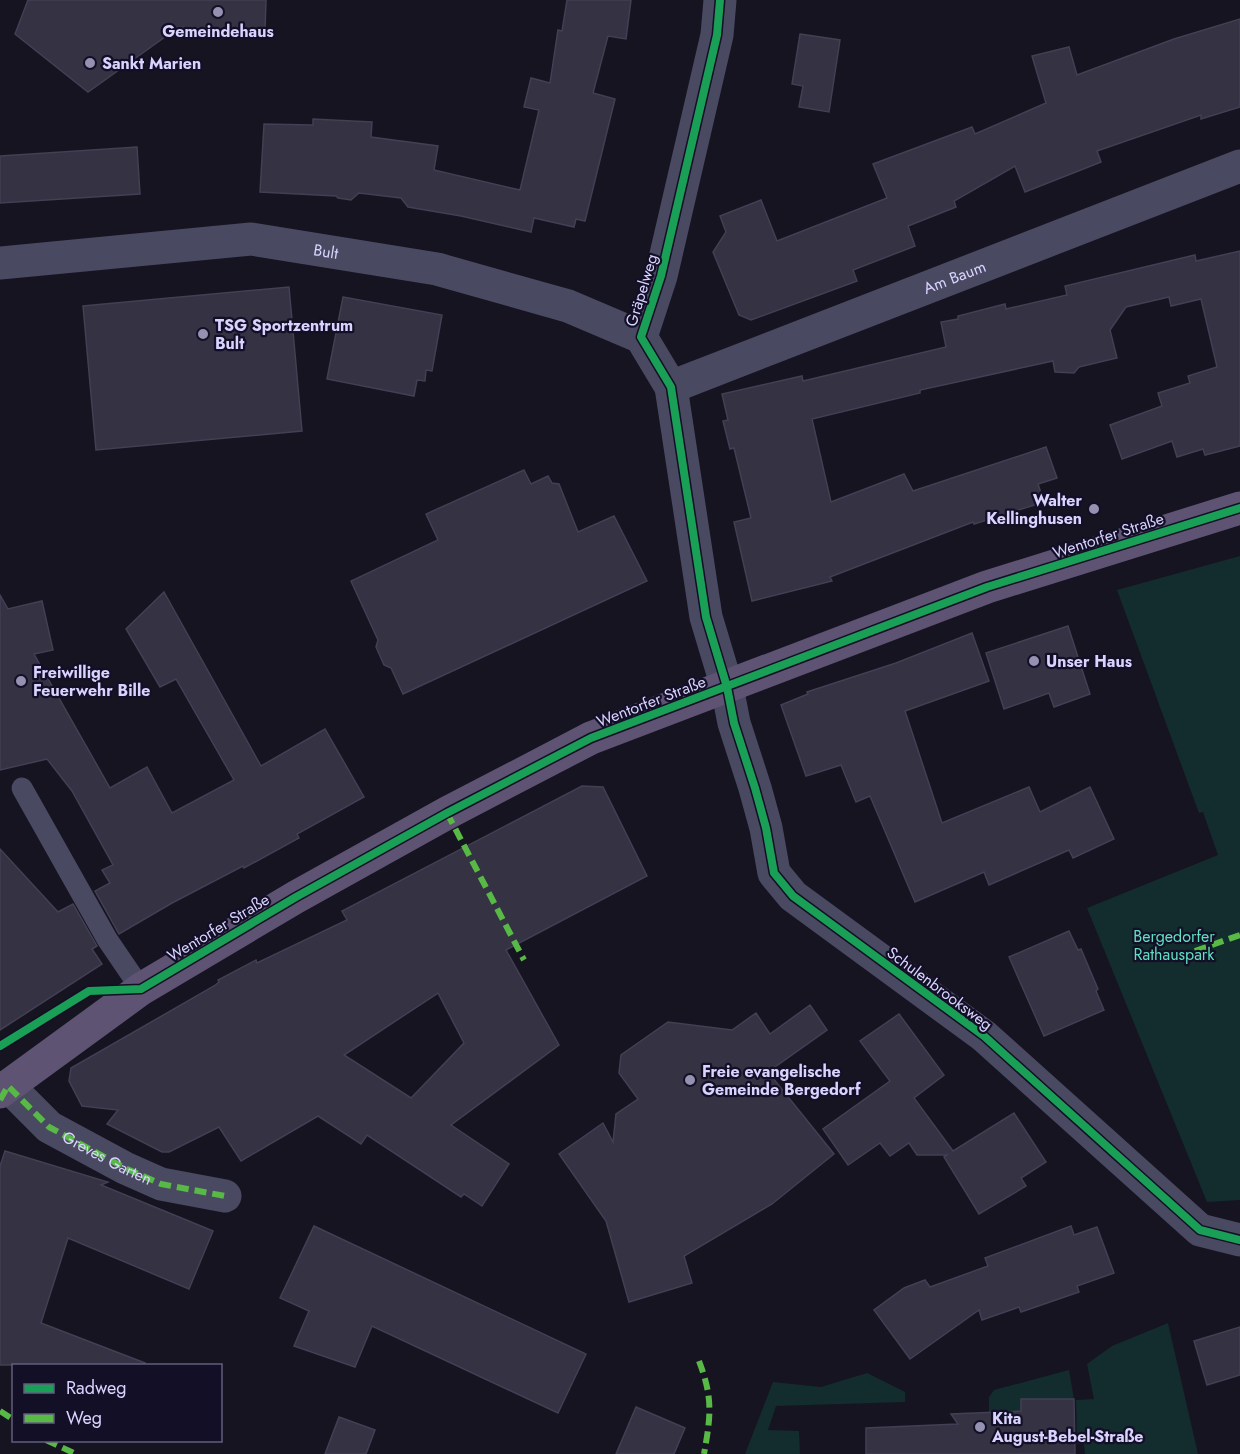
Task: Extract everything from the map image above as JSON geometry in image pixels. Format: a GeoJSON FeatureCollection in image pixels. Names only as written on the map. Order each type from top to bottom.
{"type":"FeatureCollection","features":[{"type":"Feature","properties":{"kind":"main road","name":"Wentorfer Straße"},"geometry":{"type":"LineString","coordinates":[[4,1089],[141,989],[296,897],[417,829],[591,738],[987,587],[1240,508]]}},
{"type":"Feature","properties":{"kind":"street","name":"Gräpelweg"},"geometry":{"type":"LineString","coordinates":[[720,0],[717,34],[661,276],[641,337],[671,387],[706,617],[727,687]]}},
{"type":"Feature","properties":{"kind":"street","name":"Am Baum"},"geometry":{"type":"LineString","coordinates":[[671,387],[1240,166]]}},
{"type":"Feature","properties":{"kind":"street","name":"Bult"},"geometry":{"type":"LineString","coordinates":[[0,263],[251,239],[437,269],[568,306],[641,337]]}},
{"type":"Feature","properties":{"kind":"street","name":"Schulenbrooksweg"},"geometry":{"type":"LineString","coordinates":[[727,687],[734,723],[766,828],[774,873],[793,896],[984,1036],[1200,1230],[1240,1240]]}},
{"type":"Feature","properties":{"kind":"street","name":"Greves Garten"},"geometry":{"type":"LineString","coordinates":[[4,1089],[49,1127],[125,1168],[161,1184],[225,1196]]}},
{"type":"Feature","properties":{"kind":"lane"},"geometry":{"type":"LineString","coordinates":[[22,788],[107,939],[141,989]]}},
{"type":"Feature","properties":{"kind":"green space","name":"Bergedorfer Rathauspark"},"geometry":{"type":"Polygon","coordinates":[[[1240,556],[1240,1200],[1207,1202],[1087,908],[1218,855],[1203,812],[1199,813],[1117,590],[1240,556]]]}},
{"type":"Feature","properties":{"kind":"green space"},"geometry":{"type":"Polygon","coordinates":[[[1168,1323],[1198,1454],[1085,1454],[1084,1444],[1077,1444],[1076,1400],[1094,1399],[1087,1364],[1112,1346],[1168,1323]]]}},
{"type":"Feature","properties":{"kind":"green space"},"geometry":{"type":"Polygon","coordinates":[[[1069,1370],[1074,1399],[1021,1399],[1021,1411],[989,1413],[989,1397],[994,1390],[1069,1370]]]}},
{"type":"Feature","properties":{"kind":"green space"},"geometry":{"type":"Polygon","coordinates":[[[867,1373],[905,1392],[905,1402],[776,1406],[768,1430],[799,1431],[800,1454],[745,1454],[773,1382],[821,1387],[867,1373]]]}},
{"type":"Feature","properties":{"kind":"building","name":"Sankt Marien"},"geometry":{"type":"Polygon","coordinates":[[[28,0],[266,0],[265,31],[179,27],[88,92],[15,34],[28,0]]]}},
{"type":"Feature","properties":{"kind":"building"},"geometry":{"type":"Polygon","coordinates":[[[567,0],[631,0],[626,39],[608,36],[593,93],[615,99],[585,221],[576,219],[574,227],[534,218],[531,232],[408,207],[401,198],[359,193],[351,200],[336,196],[260,192],[264,124],[313,125],[313,119],[372,122],[371,137],[438,146],[434,170],[520,190],[539,110],[524,107],[531,78],[550,83],[558,30],[562,31],[567,0]]]}},
{"type":"Feature","properties":{"kind":"building"},"geometry":{"type":"Polygon","coordinates":[[[1240,19],[1240,107],[1201,119],[1201,115],[1097,151],[1101,162],[1025,192],[1015,166],[954,201],[956,207],[908,226],[915,246],[853,270],[857,281],[751,320],[739,315],[713,252],[726,232],[720,216],[761,200],[777,241],[887,198],[873,164],[972,127],[975,134],[1046,103],[1032,56],[1069,47],[1077,75],[1174,39],[1240,19]]]}},
{"type":"Feature","properties":{"kind":"building"},"geometry":{"type":"Polygon","coordinates":[[[800,34],[840,40],[829,112],[799,107],[803,86],[792,84],[800,34]]]}},
{"type":"Feature","properties":{"kind":"building"},"geometry":{"type":"Polygon","coordinates":[[[137,147],[140,194],[0,203],[0,156],[137,147]]]}},
{"type":"Feature","properties":{"kind":"building"},"geometry":{"type":"Polygon","coordinates":[[[1240,251],[1240,446],[1205,455],[1203,449],[1177,457],[1172,441],[1122,459],[1110,425],[1162,406],[1158,393],[1190,383],[1188,376],[1217,367],[1201,299],[1171,306],[1169,297],[1126,307],[1110,330],[1117,358],[1079,367],[1074,373],[1055,372],[1053,361],[920,390],[920,393],[812,419],[831,502],[904,474],[913,491],[1046,447],[1057,478],[1038,484],[1044,502],[974,524],[973,522],[830,577],[832,581],[752,601],[734,522],[751,518],[734,448],[730,449],[723,421],[728,420],[722,394],[802,376],[803,381],[946,347],[941,322],[958,319],[958,316],[1005,304],[1006,309],[1067,295],[1065,286],[1195,255],[1196,261],[1240,251]]]}},
{"type":"Feature","properties":{"kind":"building"},"geometry":{"type":"Polygon","coordinates":[[[289,287],[302,431],[96,450],[83,306],[289,287]]]}},
{"type":"Feature","properties":{"kind":"building"},"geometry":{"type":"Polygon","coordinates":[[[343,297],[442,315],[432,371],[426,370],[425,381],[417,380],[414,396],[327,379],[343,297]]]}},
{"type":"Feature","properties":{"kind":"building"},"geometry":{"type":"Polygon","coordinates":[[[524,470],[531,484],[548,476],[552,483],[559,484],[578,532],[614,516],[647,581],[403,694],[391,668],[384,665],[376,647],[378,640],[351,581],[438,540],[426,514],[524,470]]]}},
{"type":"Feature","properties":{"kind":"building"},"geometry":{"type":"Polygon","coordinates":[[[164,592],[261,766],[325,729],[364,797],[297,834],[299,838],[172,903],[119,934],[95,891],[110,883],[102,870],[113,865],[72,791],[47,759],[0,770],[0,595],[8,609],[42,601],[53,650],[34,654],[110,788],[147,767],[172,813],[234,780],[176,679],[160,687],[126,629],[164,592]]]}},
{"type":"Feature","properties":{"kind":"building","name":"Unser Haus"},"geometry":{"type":"Polygon","coordinates":[[[1068,626],[1090,694],[1054,707],[1049,693],[1004,709],[986,653],[1068,626]]]}},
{"type":"Feature","properties":{"kind":"building"},"geometry":{"type":"Polygon","coordinates":[[[972,633],[989,681],[905,711],[942,823],[1029,787],[1040,812],[1090,787],[1114,839],[1073,858],[1069,850],[989,885],[984,872],[915,902],[870,796],[856,802],[841,765],[806,776],[781,705],[808,694],[807,692],[896,663],[972,633]]]}},
{"type":"Feature","properties":{"kind":"building"},"geometry":{"type":"Polygon","coordinates":[[[582,786],[603,787],[647,876],[506,950],[559,1045],[451,1125],[509,1164],[482,1206],[464,1194],[461,1197],[367,1135],[361,1144],[318,1116],[241,1161],[219,1127],[169,1152],[162,1152],[107,1124],[118,1110],[82,1106],[69,1081],[71,1068],[214,986],[219,982],[218,980],[256,960],[257,963],[347,920],[342,911],[582,786]],[[438,993],[344,1055],[411,1098],[464,1043],[438,993]]]}},
{"type":"Feature","properties":{"kind":"building"},"geometry":{"type":"Polygon","coordinates":[[[0,849],[58,912],[73,904],[97,946],[92,949],[102,964],[0,1030],[0,849]]]}},
{"type":"Feature","properties":{"kind":"building"},"geometry":{"type":"Polygon","coordinates":[[[1069,931],[1078,950],[1081,949],[1104,1010],[1044,1036],[1009,957],[1069,931]]]}},
{"type":"Feature","properties":{"kind":"building"},"geometry":{"type":"Polygon","coordinates":[[[810,1005],[827,1030],[768,1072],[834,1154],[772,1204],[684,1256],[692,1283],[629,1302],[606,1221],[559,1154],[603,1123],[613,1142],[616,1114],[638,1099],[619,1073],[621,1055],[668,1022],[732,1030],[756,1013],[770,1034],[810,1005]]]}},
{"type":"Feature","properties":{"kind":"building"},"geometry":{"type":"Polygon","coordinates":[[[899,1014],[944,1075],[914,1098],[953,1151],[1014,1113],[1046,1162],[1021,1178],[1026,1186],[979,1214],[944,1157],[947,1155],[917,1155],[909,1143],[890,1156],[880,1143],[848,1165],[823,1129],[890,1081],[860,1041],[899,1014]]]}},
{"type":"Feature","properties":{"kind":"building"},"geometry":{"type":"Polygon","coordinates":[[[5,1151],[108,1182],[101,1185],[213,1231],[189,1289],[68,1238],[41,1323],[144,1364],[0,1365],[0,1166],[5,1151]]]}},
{"type":"Feature","properties":{"kind":"building"},"geometry":{"type":"Polygon","coordinates":[[[314,1226],[586,1354],[558,1413],[372,1326],[355,1367],[294,1346],[309,1311],[280,1298],[314,1226]]]}},
{"type":"Feature","properties":{"kind":"building"},"geometry":{"type":"Polygon","coordinates":[[[1071,1226],[1074,1235],[1097,1227],[1114,1273],[1077,1286],[1079,1292],[1021,1312],[1019,1307],[982,1320],[979,1310],[910,1359],[874,1310],[904,1288],[925,1280],[930,1287],[988,1266],[985,1258],[1071,1226]]]}},
{"type":"Feature","properties":{"kind":"building"},"geometry":{"type":"Polygon","coordinates":[[[1240,1327],[1240,1375],[1207,1385],[1194,1341],[1240,1327]]]}},
{"type":"Feature","properties":{"kind":"building","name":"Kita August-Bebel-Straße"},"geometry":{"type":"Polygon","coordinates":[[[1021,1399],[1074,1399],[1075,1454],[866,1454],[866,1428],[958,1424],[951,1414],[1021,1411],[1021,1399]]]}},
{"type":"Feature","properties":{"kind":"building"},"geometry":{"type":"Polygon","coordinates":[[[636,1407],[685,1428],[674,1454],[616,1454],[636,1407]]]}},
{"type":"Feature","properties":{"kind":"building"},"geometry":{"type":"Polygon","coordinates":[[[339,1417],[375,1430],[366,1454],[325,1454],[339,1417]]]}},
{"type":"Feature","properties":{"kind":"marked path"},"geometry":{"type":"LineString","coordinates":[[447,813],[524,960]]}},
{"type":"Feature","properties":{"kind":"marked path"},"geometry":{"type":"LineString","coordinates":[[1178,957],[1240,935]]}},
{"type":"Feature","properties":{"kind":"marked path"},"geometry":{"type":"LineString","coordinates":[[0,1100],[8,1086],[49,1127],[125,1168],[161,1184],[225,1196]]}},
{"type":"Feature","properties":{"kind":"marked path"},"geometry":{"type":"LineString","coordinates":[[699,1361],[709,1396],[704,1454]]}},
{"type":"Feature","properties":{"kind":"marked path"},"geometry":{"type":"LineString","coordinates":[[0,1411],[12,1419]]}},
{"type":"Feature","properties":{"kind":"marked path"},"geometry":{"type":"LineString","coordinates":[[50,1442],[76,1454]]}},
{"type":"Feature","properties":{"kind":"cycle path"},"geometry":{"type":"LineString","coordinates":[[720,0],[717,35],[661,276],[641,337],[671,387],[706,617],[727,687],[734,723],[766,828],[774,873],[793,896],[984,1036],[1200,1230],[1240,1240]]}},
{"type":"Feature","properties":{"kind":"cycle path"},"geometry":{"type":"LineString","coordinates":[[0,1046],[89,991],[141,989],[296,897],[447,813],[591,738],[987,587],[1240,508]]}},
{"type":"Feature","properties":{"kind":"place","name":"Gemeindehaus"},"geometry":{"type":"Point","coordinates":[218,12]}},
{"type":"Feature","properties":{"kind":"place","name":"Sankt Marien"},"geometry":{"type":"Point","coordinates":[90,63]}},
{"type":"Feature","properties":{"kind":"place","name":"TSG Sportzentrum Bult"},"geometry":{"type":"Point","coordinates":[203,334]}},
{"type":"Feature","properties":{"kind":"place","name":"Walter Kellinghusen"},"geometry":{"type":"Point","coordinates":[1094,509]}},
{"type":"Feature","properties":{"kind":"place","name":"Unser Haus"},"geometry":{"type":"Point","coordinates":[1034,661]}},
{"type":"Feature","properties":{"kind":"place","name":"Freiwillige Feuerwehr Bille"},"geometry":{"type":"Point","coordinates":[21,681]}},
{"type":"Feature","properties":{"kind":"place","name":"Freie evangelische Gemeinde Bergedorf"},"geometry":{"type":"Point","coordinates":[690,1080]}},
{"type":"Feature","properties":{"kind":"place","name":"Kita August-Bebel-Straße"},"geometry":{"type":"Point","coordinates":[980,1427]}}]}
